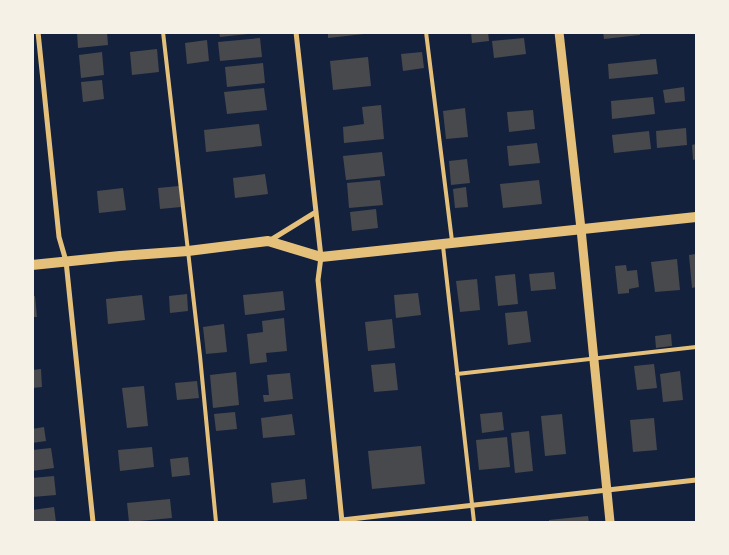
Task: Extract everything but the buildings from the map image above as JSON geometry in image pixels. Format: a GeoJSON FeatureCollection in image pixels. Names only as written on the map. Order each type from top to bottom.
{"type":"FeatureCollection","features":[{"type":"Feature","properties":{"kind":"main road"},"geometry":{"type":"LineString","coordinates":[[32,265],[268,242],[321,257],[696,217]]}},
{"type":"Feature","properties":{"kind":"street"},"geometry":{"type":"LineString","coordinates":[[38,32],[59,237],[66,261],[92,522]]}},
{"type":"Feature","properties":{"kind":"street"},"geometry":{"type":"LineString","coordinates":[[296,32],[321,257],[318,280],[342,521],[696,480]]}},
{"type":"Feature","properties":{"kind":"street"},"geometry":{"type":"LineString","coordinates":[[559,32],[610,522]]}},
{"type":"Feature","properties":{"kind":"street"},"geometry":{"type":"LineString","coordinates":[[268,242],[316,212]]}},
{"type":"Feature","properties":{"kind":"lane"},"geometry":{"type":"LineString","coordinates":[[163,32],[200,356],[216,522]]}},
{"type":"Feature","properties":{"kind":"lane"},"geometry":{"type":"LineString","coordinates":[[426,32],[447,243],[457,374],[474,522]]}},
{"type":"Feature","properties":{"kind":"lane"},"geometry":{"type":"LineString","coordinates":[[457,374],[696,348]]}}]}
